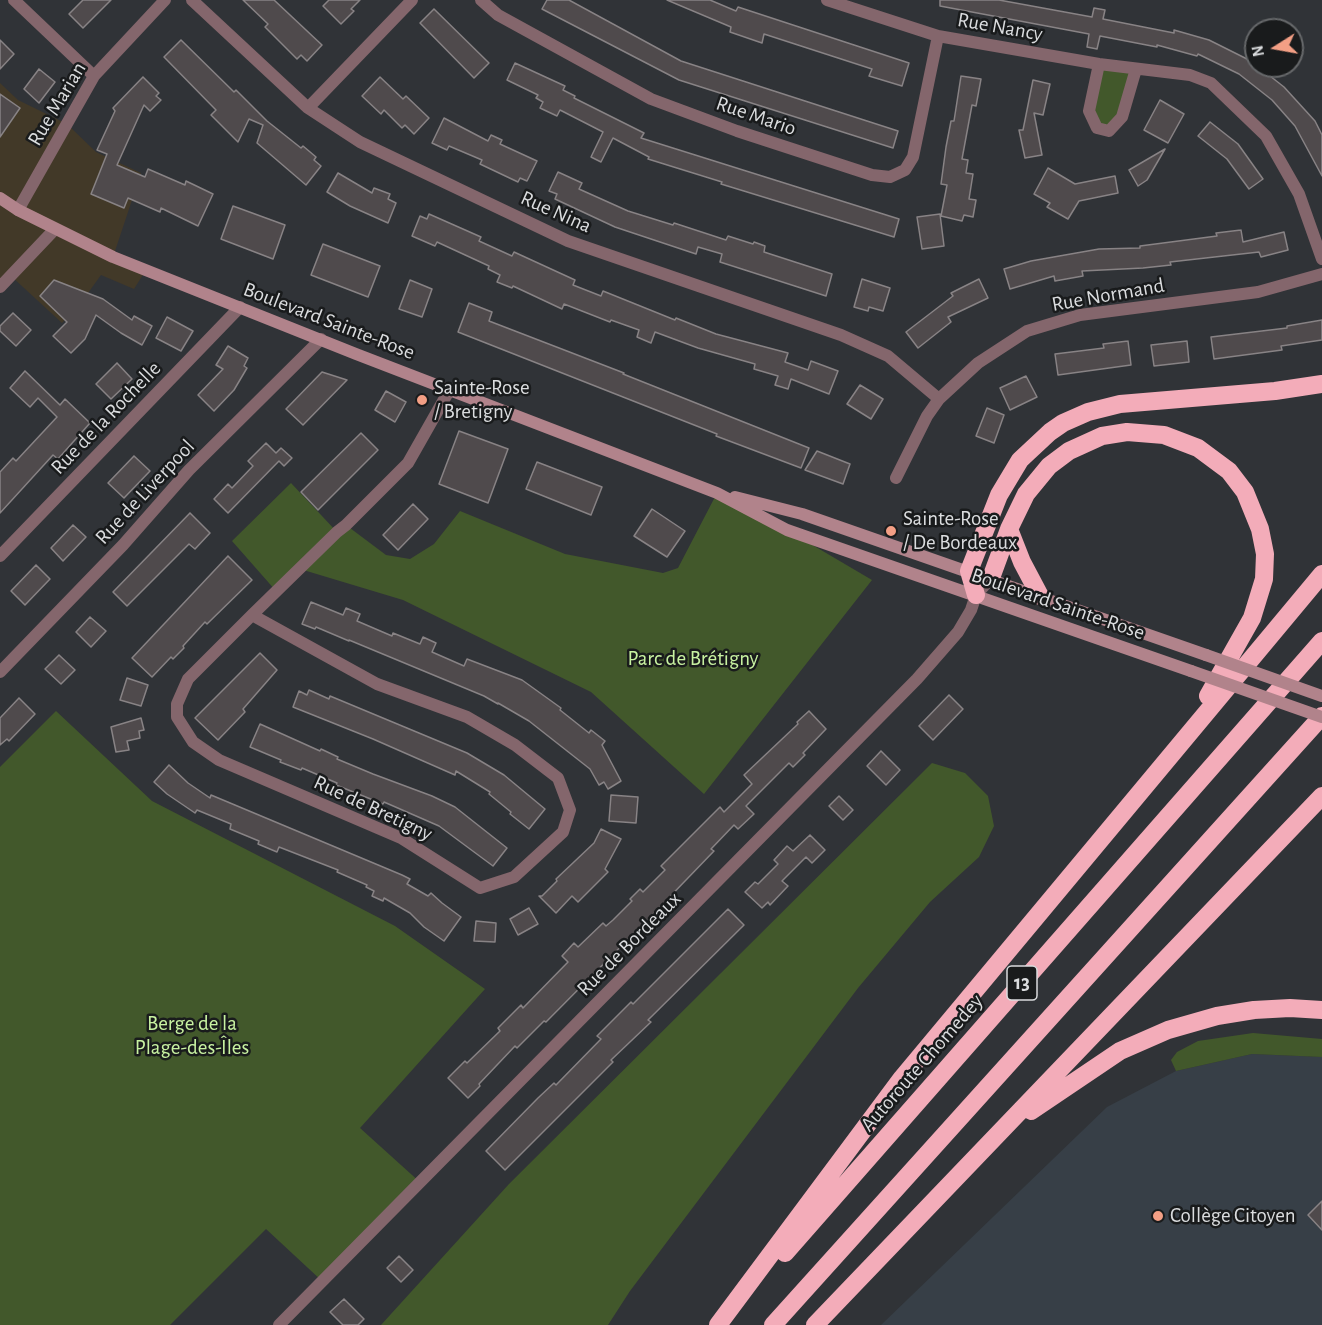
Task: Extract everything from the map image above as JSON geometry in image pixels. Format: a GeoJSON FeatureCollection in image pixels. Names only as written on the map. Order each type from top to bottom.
{"type":"FeatureCollection","features":[{"type":"Feature","properties":{"kind":"highway"},"geometry":{"type":"LineString","coordinates":[[976,595],[969,571],[999,495],[1012,472],[1030,450],[1050,432],[1075,417],[1103,407],[1137,401],[1255,393],[1322,384]]}},
{"type":"Feature","properties":{"kind":"highway"},"geometry":{"type":"LineString","coordinates":[[991,578],[1009,529],[1032,485],[1049,466],[1078,446],[1102,436],[1139,432],[1176,438],[1209,454],[1233,476],[1251,505],[1260,529],[1265,554],[1264,579],[1245,635],[1183,742]]}},
{"type":"Feature","properties":{"kind":"highway"},"geometry":{"type":"LineString","coordinates":[[1009,529],[1022,562],[1040,596]]}},
{"type":"Feature","properties":{"kind":"highway"},"geometry":{"type":"LineString","coordinates":[[720,1325],[902,1078],[1322,574]]}},
{"type":"Feature","properties":{"kind":"highway","name":"Autoroute Chomedey"},"geometry":{"type":"LineString","coordinates":[[720,1325],[1322,641]]}},
{"type":"Feature","properties":{"kind":"highway","name":"13"},"geometry":{"type":"LineString","coordinates":[[773,1325],[1322,716]]}},
{"type":"Feature","properties":{"kind":"highway"},"geometry":{"type":"LineString","coordinates":[[815,1325],[1322,796]]}},
{"type":"Feature","properties":{"kind":"highway"},"geometry":{"type":"LineString","coordinates":[[1002,1130],[1106,1060],[1153,1035],[1217,1016],[1254,1010],[1290,1008],[1322,1010]]}},
{"type":"Feature","properties":{"kind":"street"},"geometry":{"type":"LineString","coordinates":[[14,0],[94,76]]}},
{"type":"Feature","properties":{"kind":"street","name":"Rue Marian"},"geometry":{"type":"LineString","coordinates":[[18,210],[94,76],[165,0]]}},
{"type":"Feature","properties":{"kind":"street","name":"Rue Nina"},"geometry":{"type":"LineString","coordinates":[[192,0],[308,108],[360,142],[568,241],[841,335],[888,356],[939,399]]}},
{"type":"Feature","properties":{"kind":"street"},"geometry":{"type":"LineString","coordinates":[[308,108],[412,0]]}},
{"type":"Feature","properties":{"kind":"street","name":"Rue Mario"},"geometry":{"type":"LineString","coordinates":[[481,0],[498,15],[651,99],[737,132],[872,175],[890,177],[905,170],[913,157],[938,36]]}},
{"type":"Feature","properties":{"kind":"street","name":"Rue Nancy"},"geometry":{"type":"LineString","coordinates":[[827,0],[938,36],[1099,64],[1190,75],[1211,82],[1266,136],[1299,194],[1322,259]]}},
{"type":"Feature","properties":{"kind":"street"},"geometry":{"type":"LineString","coordinates":[[1099,64],[1089,111],[1097,128],[1108,130],[1122,117],[1136,69]]}},
{"type":"Feature","properties":{"kind":"street","name":"Boulevard Sainte-Rose"},"geometry":{"type":"LineString","coordinates":[[0,198],[18,210],[113,257],[717,493],[786,530],[1322,716]]}},
{"type":"Feature","properties":{"kind":"street"},"geometry":{"type":"LineString","coordinates":[[0,287],[55,229]]}},
{"type":"Feature","properties":{"kind":"street","name":"Rue Normand"},"geometry":{"type":"LineString","coordinates":[[896,478],[927,416],[939,399],[978,363],[1027,331],[1080,315],[1258,292],[1322,274]]}},
{"type":"Feature","properties":{"kind":"street","name":"Rue de la Rochelle"},"geometry":{"type":"LineString","coordinates":[[0,556],[240,307]]}},
{"type":"Feature","properties":{"kind":"street","name":"Rue de Liverpool"},"geometry":{"type":"LineString","coordinates":[[0,672],[123,545],[189,470],[321,339]]}},
{"type":"Feature","properties":{"kind":"street","name":"Rue de Bretigny"},"geometry":{"type":"LineString","coordinates":[[252,615],[377,684],[467,717],[515,745],[558,778],[570,810],[563,832],[514,877],[480,888],[400,838],[219,760],[193,742],[177,717],[177,704],[188,679],[252,615],[408,462],[450,389]]}},
{"type":"Feature","properties":{"kind":"street","name":"Boulevard Sainte-Rose"},"geometry":{"type":"LineString","coordinates":[[717,493],[802,514],[991,578],[1322,696]]}},
{"type":"Feature","properties":{"kind":"street","name":"Rue de Bordeaux"},"geometry":{"type":"LineString","coordinates":[[279,1325],[910,686],[958,632],[971,610],[976,595],[991,578]]}},
{"type":"Feature","properties":{"kind":"shaded area"},"geometry":{"type":"Polygon","coordinates":[[[0,83],[18,100],[67,124],[96,152],[141,173],[113,257],[146,270],[134,289],[101,275],[62,323],[11,276],[0,287],[0,83]]]}},
{"type":"Feature","properties":{"kind":"shaded area","name":"Collège Citoyen"},"geometry":{"type":"Polygon","coordinates":[[[1252,1054],[1322,1057],[1322,1325],[881,1325],[1107,1107],[1176,1071],[1252,1054]]]}},
{"type":"Feature","properties":{"kind":"green space"},"geometry":{"type":"Polygon","coordinates":[[[1099,64],[1136,69],[1122,117],[1109,131],[1089,111],[1099,64]]]}},
{"type":"Feature","properties":{"kind":"green space","name":"Parc de Brétigny"},"geometry":{"type":"Polygon","coordinates":[[[291,483],[337,532],[346,525],[386,555],[410,559],[434,544],[460,511],[565,554],[663,573],[678,568],[717,493],[787,530],[872,580],[704,794],[591,692],[403,600],[300,569],[276,591],[232,541],[291,483]]]}},
{"type":"Feature","properties":{"kind":"green space","name":"Berge de la Plage-des-Îles"},"geometry":{"type":"Polygon","coordinates":[[[56,711],[152,801],[395,926],[485,989],[360,1128],[422,1184],[322,1281],[266,1229],[170,1325],[0,1325],[0,767],[56,711]]]}},
{"type":"Feature","properties":{"kind":"green space"},"geometry":{"type":"Polygon","coordinates":[[[932,763],[965,773],[988,796],[994,826],[979,857],[930,902],[858,988],[630,1291],[608,1325],[381,1325],[509,1184],[932,763]]]}},
{"type":"Feature","properties":{"kind":"green space"},"geometry":{"type":"Polygon","coordinates":[[[1253,1033],[1322,1039],[1322,1057],[1252,1054],[1176,1071],[1171,1060],[1177,1052],[1198,1041],[1253,1033]]]}},
{"type":"Feature","properties":{"kind":"building"},"geometry":{"type":"Polygon","coordinates":[[[83,0],[111,0],[83,28],[69,14],[83,0]]]}},
{"type":"Feature","properties":{"kind":"building"},"geometry":{"type":"Polygon","coordinates":[[[243,0],[274,0],[322,45],[307,61],[301,55],[297,59],[265,27],[268,24],[243,0]]]}},
{"type":"Feature","properties":{"kind":"building"},"geometry":{"type":"Polygon","coordinates":[[[329,0],[360,0],[351,9],[354,11],[341,24],[323,6],[329,0]]]}},
{"type":"Feature","properties":{"kind":"building"},"geometry":{"type":"Polygon","coordinates":[[[547,0],[569,0],[681,61],[898,131],[893,148],[679,80],[542,9],[547,0]]]}},
{"type":"Feature","properties":{"kind":"building"},"geometry":{"type":"Polygon","coordinates":[[[667,0],[710,0],[736,11],[738,7],[909,63],[902,86],[869,76],[872,69],[764,34],[762,43],[730,32],[731,27],[667,0]]]}},
{"type":"Feature","properties":{"kind":"building"},"geometry":{"type":"Polygon","coordinates":[[[940,0],[999,0],[1092,17],[1094,8],[1105,10],[1103,19],[1174,33],[1174,30],[1209,40],[1244,58],[1244,78],[1198,54],[1197,56],[1157,45],[1157,47],[1100,36],[1097,49],[1087,47],[1089,34],[940,6],[940,0]]]}},
{"type":"Feature","properties":{"kind":"building"},"geometry":{"type":"Polygon","coordinates":[[[434,9],[489,63],[474,78],[420,23],[434,9]]]}},
{"type":"Feature","properties":{"kind":"building"},"geometry":{"type":"Polygon","coordinates":[[[0,40],[14,54],[0,69],[0,40]]]}},
{"type":"Feature","properties":{"kind":"building"},"geometry":{"type":"Polygon","coordinates":[[[181,40],[267,121],[316,157],[314,160],[321,166],[306,185],[257,143],[263,125],[249,119],[238,142],[211,115],[216,110],[164,57],[181,40]]]}},
{"type":"Feature","properties":{"kind":"building"},"geometry":{"type":"Polygon","coordinates":[[[515,63],[565,86],[563,90],[575,96],[574,98],[644,133],[641,138],[899,219],[894,237],[648,159],[649,157],[613,138],[601,162],[591,157],[603,132],[560,110],[557,116],[540,108],[543,102],[536,98],[538,95],[507,80],[515,63]]]}},
{"type":"Feature","properties":{"kind":"building"},"geometry":{"type":"Polygon","coordinates":[[[39,69],[55,82],[39,103],[24,89],[39,69]]]}},
{"type":"Feature","properties":{"kind":"building"},"geometry":{"type":"Polygon","coordinates":[[[961,76],[981,79],[976,106],[972,105],[962,159],[968,160],[966,173],[973,174],[969,199],[976,200],[973,217],[964,215],[962,221],[941,216],[947,185],[941,184],[946,147],[951,121],[954,121],[961,76]]]}},
{"type":"Feature","properties":{"kind":"building"},"geometry":{"type":"Polygon","coordinates":[[[143,77],[159,93],[156,96],[161,100],[150,111],[144,105],[117,165],[145,177],[148,169],[185,185],[186,181],[213,194],[198,226],[161,208],[160,212],[128,198],[124,208],[91,194],[107,154],[97,150],[115,111],[113,108],[143,77]]]}},
{"type":"Feature","properties":{"kind":"building"},"geometry":{"type":"Polygon","coordinates":[[[380,77],[403,99],[406,96],[429,118],[414,134],[405,125],[402,128],[384,110],[381,114],[362,96],[380,77]]]}},
{"type":"Feature","properties":{"kind":"building"},"geometry":{"type":"Polygon","coordinates":[[[1244,78],[1273,78],[1284,87],[1315,121],[1322,135],[1322,176],[1295,126],[1272,100],[1244,78]]]}},
{"type":"Feature","properties":{"kind":"building"},"geometry":{"type":"Polygon","coordinates":[[[1033,80],[1050,84],[1043,115],[1034,113],[1042,155],[1025,158],[1019,130],[1023,130],[1033,80]]]}},
{"type":"Feature","properties":{"kind":"building"},"geometry":{"type":"Polygon","coordinates":[[[0,94],[20,108],[0,137],[0,94]]]}},
{"type":"Feature","properties":{"kind":"building"},"geometry":{"type":"Polygon","coordinates":[[[1160,100],[1184,114],[1168,143],[1144,130],[1160,100]]]}},
{"type":"Feature","properties":{"kind":"building"},"geometry":{"type":"Polygon","coordinates":[[[444,118],[488,141],[491,135],[502,140],[500,144],[537,161],[527,181],[520,178],[518,182],[480,164],[482,160],[449,146],[447,150],[432,143],[444,118]]]}},
{"type":"Feature","properties":{"kind":"building"},"geometry":{"type":"Polygon","coordinates":[[[1210,122],[1238,144],[1263,179],[1249,189],[1227,159],[1198,136],[1210,122]]]}},
{"type":"Feature","properties":{"kind":"building"},"geometry":{"type":"Polygon","coordinates":[[[1165,149],[1147,180],[1138,186],[1129,170],[1165,149]]]}},
{"type":"Feature","properties":{"kind":"building"},"geometry":{"type":"Polygon","coordinates":[[[1048,168],[1075,184],[1115,176],[1118,193],[1079,201],[1068,219],[1047,207],[1050,203],[1034,194],[1048,168]]]}},
{"type":"Feature","properties":{"kind":"building"},"geometry":{"type":"Polygon","coordinates":[[[558,172],[582,183],[579,189],[628,211],[726,240],[728,236],[753,244],[754,242],[765,246],[764,252],[832,274],[826,296],[720,262],[722,254],[698,247],[696,254],[615,227],[555,199],[557,194],[549,191],[558,172]]]}},
{"type":"Feature","properties":{"kind":"building"},"geometry":{"type":"Polygon","coordinates":[[[338,173],[372,193],[374,188],[390,194],[388,199],[396,203],[388,223],[350,206],[327,192],[338,173]]]}},
{"type":"Feature","properties":{"kind":"building"},"geometry":{"type":"Polygon","coordinates":[[[233,206],[285,225],[273,259],[221,239],[233,206]]]}},
{"type":"Feature","properties":{"kind":"building"},"geometry":{"type":"Polygon","coordinates":[[[429,214],[481,237],[479,241],[512,256],[514,252],[575,280],[573,285],[601,296],[603,291],[716,334],[788,353],[785,362],[808,370],[811,361],[838,371],[829,394],[791,379],[788,389],[775,385],[778,376],[754,369],[755,364],[698,348],[655,332],[651,343],[637,337],[639,330],[611,320],[610,322],[564,304],[562,309],[513,286],[512,288],[497,282],[500,275],[488,269],[489,266],[437,242],[435,246],[412,236],[420,216],[427,219],[429,214]]]}},
{"type":"Feature","properties":{"kind":"building"},"geometry":{"type":"Polygon","coordinates":[[[940,214],[944,246],[922,249],[917,217],[940,214]]]}},
{"type":"Feature","properties":{"kind":"building"},"geometry":{"type":"Polygon","coordinates":[[[1241,230],[1243,242],[1284,232],[1288,250],[1261,257],[1259,252],[1170,262],[1171,265],[1082,271],[1083,276],[1055,281],[1054,276],[1010,289],[1004,269],[1031,261],[1099,249],[1140,248],[1140,246],[1217,236],[1216,233],[1241,230]]]}},
{"type":"Feature","properties":{"kind":"building"},"geometry":{"type":"Polygon","coordinates":[[[323,244],[380,266],[368,297],[311,275],[323,244]]]}},
{"type":"Feature","properties":{"kind":"building"},"geometry":{"type":"Polygon","coordinates":[[[862,279],[890,288],[883,311],[869,307],[868,311],[854,307],[862,279]]]}},
{"type":"Feature","properties":{"kind":"building"},"geometry":{"type":"Polygon","coordinates":[[[979,279],[988,298],[948,317],[951,322],[918,348],[906,332],[953,296],[951,293],[979,279]]]}},
{"type":"Feature","properties":{"kind":"building"},"geometry":{"type":"Polygon","coordinates":[[[54,280],[103,299],[132,320],[134,316],[152,326],[142,345],[96,315],[85,339],[71,353],[53,336],[67,322],[40,296],[54,280]]]}},
{"type":"Feature","properties":{"kind":"building"},"geometry":{"type":"Polygon","coordinates":[[[410,280],[432,289],[422,317],[399,309],[410,280]]]}},
{"type":"Feature","properties":{"kind":"building"},"geometry":{"type":"Polygon","coordinates":[[[469,303],[492,312],[489,321],[809,448],[801,468],[458,332],[469,303]]]}},
{"type":"Feature","properties":{"kind":"building"},"geometry":{"type":"Polygon","coordinates":[[[13,313],[31,330],[16,346],[0,331],[0,326],[13,313]]]}},
{"type":"Feature","properties":{"kind":"building"},"geometry":{"type":"Polygon","coordinates":[[[167,317],[193,331],[181,351],[156,338],[167,317]]]}},
{"type":"Feature","properties":{"kind":"building"},"geometry":{"type":"Polygon","coordinates":[[[1322,320],[1322,340],[1281,346],[1282,350],[1214,359],[1211,337],[1287,328],[1287,326],[1322,320]]]}},
{"type":"Feature","properties":{"kind":"building"},"geometry":{"type":"Polygon","coordinates":[[[1128,341],[1131,365],[1058,375],[1055,354],[1104,348],[1103,344],[1128,341]]]}},
{"type":"Feature","properties":{"kind":"building"},"geometry":{"type":"Polygon","coordinates":[[[1187,341],[1189,362],[1154,366],[1151,345],[1187,341]]]}},
{"type":"Feature","properties":{"kind":"building"},"geometry":{"type":"Polygon","coordinates":[[[228,346],[248,358],[244,366],[247,368],[234,390],[214,411],[198,395],[223,369],[216,365],[228,346]]]}},
{"type":"Feature","properties":{"kind":"building"},"geometry":{"type":"Polygon","coordinates":[[[117,363],[132,379],[111,399],[96,384],[117,363]]]}},
{"type":"Feature","properties":{"kind":"building"},"geometry":{"type":"Polygon","coordinates":[[[25,371],[60,405],[65,399],[90,423],[58,459],[53,455],[0,513],[0,472],[13,458],[16,461],[57,417],[38,398],[30,407],[10,388],[25,371]]]}},
{"type":"Feature","properties":{"kind":"building"},"geometry":{"type":"Polygon","coordinates":[[[322,372],[347,380],[303,425],[286,409],[322,372]]]}},
{"type":"Feature","properties":{"kind":"building"},"geometry":{"type":"Polygon","coordinates":[[[1026,376],[1037,397],[1010,410],[1000,388],[1026,376]]]}},
{"type":"Feature","properties":{"kind":"building"},"geometry":{"type":"Polygon","coordinates":[[[860,385],[883,399],[871,419],[847,404],[860,385]]]}},
{"type":"Feature","properties":{"kind":"building"},"geometry":{"type":"Polygon","coordinates":[[[386,391],[406,402],[395,422],[375,410],[386,391]]]}},
{"type":"Feature","properties":{"kind":"building"},"geometry":{"type":"Polygon","coordinates":[[[987,408],[1004,415],[994,443],[976,436],[987,408]]]}},
{"type":"Feature","properties":{"kind":"building"},"geometry":{"type":"Polygon","coordinates":[[[459,431],[508,449],[488,503],[439,484],[459,431]]]}},
{"type":"Feature","properties":{"kind":"building"},"geometry":{"type":"Polygon","coordinates":[[[361,433],[378,450],[318,510],[301,492],[361,433]]]}},
{"type":"Feature","properties":{"kind":"building"},"geometry":{"type":"Polygon","coordinates":[[[266,443],[276,453],[281,448],[292,458],[284,466],[279,461],[228,513],[214,499],[228,484],[232,488],[253,466],[248,461],[266,443]]]}},
{"type":"Feature","properties":{"kind":"building"},"geometry":{"type":"Polygon","coordinates":[[[817,451],[850,464],[843,484],[805,470],[817,451]]]}},
{"type":"Feature","properties":{"kind":"building"},"geometry":{"type":"Polygon","coordinates":[[[134,456],[150,471],[124,498],[108,483],[134,456]]]}},
{"type":"Feature","properties":{"kind":"building"},"geometry":{"type":"Polygon","coordinates":[[[537,462],[602,487],[591,515],[526,489],[537,462]]]}},
{"type":"Feature","properties":{"kind":"building"},"geometry":{"type":"Polygon","coordinates":[[[413,504],[428,519],[398,550],[383,535],[413,504]]]}},
{"type":"Feature","properties":{"kind":"building"},"geometry":{"type":"Polygon","coordinates":[[[652,509],[685,531],[667,557],[634,536],[652,509]]]}},
{"type":"Feature","properties":{"kind":"building"},"geometry":{"type":"Polygon","coordinates":[[[190,513],[210,533],[195,549],[189,544],[127,606],[113,592],[190,513]]]}},
{"type":"Feature","properties":{"kind":"building"},"geometry":{"type":"Polygon","coordinates":[[[73,525],[86,537],[63,561],[51,548],[73,525]]]}},
{"type":"Feature","properties":{"kind":"building"},"geometry":{"type":"Polygon","coordinates":[[[228,556],[252,580],[207,624],[205,622],[183,646],[184,648],[173,659],[171,657],[152,677],[132,658],[228,556]]]}},
{"type":"Feature","properties":{"kind":"building"},"geometry":{"type":"Polygon","coordinates":[[[36,565],[50,579],[25,605],[11,591],[36,565]]]}},
{"type":"Feature","properties":{"kind":"building"},"geometry":{"type":"Polygon","coordinates":[[[311,602],[343,615],[346,608],[360,614],[357,621],[392,636],[393,633],[420,644],[423,637],[436,643],[432,652],[464,666],[467,659],[522,680],[561,708],[560,710],[589,733],[591,730],[605,741],[602,745],[621,781],[608,789],[604,782],[599,785],[590,769],[529,721],[484,696],[349,640],[302,624],[311,602]]]}},
{"type":"Feature","properties":{"kind":"building"},"geometry":{"type":"Polygon","coordinates":[[[90,617],[106,631],[91,647],[76,632],[90,617]]]}},
{"type":"Feature","properties":{"kind":"building"},"geometry":{"type":"Polygon","coordinates":[[[260,653],[277,670],[243,709],[245,712],[218,740],[195,718],[260,653]]]}},
{"type":"Feature","properties":{"kind":"building"},"geometry":{"type":"Polygon","coordinates":[[[59,655],[75,670],[61,684],[45,669],[59,655]]]}},
{"type":"Feature","properties":{"kind":"building"},"geometry":{"type":"Polygon","coordinates":[[[127,678],[148,685],[141,706],[120,700],[127,678]]]}},
{"type":"Feature","properties":{"kind":"building"},"geometry":{"type":"Polygon","coordinates":[[[309,690],[329,699],[330,696],[467,753],[504,775],[545,809],[529,829],[510,814],[511,812],[489,794],[490,792],[456,771],[455,775],[293,707],[299,691],[307,695],[309,690]]]}},
{"type":"Feature","properties":{"kind":"building"},"geometry":{"type":"Polygon","coordinates":[[[949,695],[963,709],[933,740],[919,726],[949,695]]]}},
{"type":"Feature","properties":{"kind":"building"},"geometry":{"type":"Polygon","coordinates":[[[19,698],[35,714],[9,741],[7,739],[0,745],[0,718],[19,698]]]}},
{"type":"Feature","properties":{"kind":"building"},"geometry":{"type":"Polygon","coordinates":[[[809,711],[826,729],[793,767],[789,763],[746,806],[754,814],[738,829],[734,825],[711,849],[714,851],[659,908],[546,1022],[544,1021],[517,1048],[515,1046],[468,1098],[448,1078],[465,1061],[467,1063],[500,1031],[498,1028],[521,1005],[523,1008],[568,962],[562,956],[574,943],[578,947],[603,923],[606,926],[613,920],[632,901],[630,899],[640,889],[643,892],[665,870],[661,866],[720,807],[724,812],[752,784],[744,775],[809,711]]]}},
{"type":"Feature","properties":{"kind":"building"},"geometry":{"type":"Polygon","coordinates":[[[141,718],[144,730],[139,731],[140,738],[127,741],[129,750],[116,752],[111,727],[141,718]]]}},
{"type":"Feature","properties":{"kind":"building"},"geometry":{"type":"Polygon","coordinates":[[[260,724],[320,751],[321,749],[338,757],[337,759],[455,807],[507,848],[493,866],[439,826],[384,802],[383,804],[336,785],[337,783],[302,768],[301,770],[280,762],[281,760],[250,747],[260,724]]]}},
{"type":"Feature","properties":{"kind":"building"},"geometry":{"type":"Polygon","coordinates":[[[881,751],[900,770],[886,785],[867,766],[881,751]]]}},
{"type":"Feature","properties":{"kind":"building"},"geometry":{"type":"Polygon","coordinates":[[[169,765],[188,783],[210,798],[211,795],[402,875],[410,879],[407,884],[428,896],[431,893],[461,917],[444,941],[424,927],[410,913],[384,898],[383,901],[372,896],[374,891],[366,887],[367,885],[337,872],[338,870],[279,847],[277,852],[258,844],[259,841],[230,829],[231,824],[197,810],[195,813],[154,782],[169,765]]]}},
{"type":"Feature","properties":{"kind":"building"},"geometry":{"type":"Polygon","coordinates":[[[611,795],[638,797],[636,823],[609,821],[611,795]]]}},
{"type":"Feature","properties":{"kind":"building"},"geometry":{"type":"Polygon","coordinates":[[[839,796],[853,810],[843,820],[829,806],[839,796]]]}},
{"type":"Feature","properties":{"kind":"building"},"geometry":{"type":"Polygon","coordinates":[[[601,829],[621,839],[605,869],[608,872],[578,902],[572,896],[556,913],[539,896],[542,896],[557,881],[556,879],[594,843],[601,829]]]}},
{"type":"Feature","properties":{"kind":"building"},"geometry":{"type":"Polygon","coordinates":[[[810,835],[825,850],[812,863],[806,857],[782,881],[788,886],[770,905],[768,902],[762,908],[745,892],[755,882],[758,884],[778,864],[774,860],[787,846],[793,851],[810,835]]]}},
{"type":"Feature","properties":{"kind":"building"},"geometry":{"type":"Polygon","coordinates":[[[529,908],[538,924],[518,935],[510,919],[529,908]]]}},
{"type":"Feature","properties":{"kind":"building"},"geometry":{"type":"Polygon","coordinates":[[[728,909],[744,925],[648,1020],[651,1022],[611,1060],[613,1062],[505,1170],[486,1151],[601,1039],[597,1036],[631,1002],[633,1004],[728,909]]]}},
{"type":"Feature","properties":{"kind":"building"},"geometry":{"type":"Polygon","coordinates":[[[476,921],[496,923],[495,942],[474,941],[476,921]]]}},
{"type":"Feature","properties":{"kind":"building","name":"Collège Citoyen"},"geometry":{"type":"Polygon","coordinates":[[[1322,1201],[1322,1230],[1308,1215],[1322,1201]]]}},
{"type":"Feature","properties":{"kind":"building"},"geometry":{"type":"Polygon","coordinates":[[[399,1256],[413,1270],[401,1282],[387,1268],[399,1256]]]}},
{"type":"Feature","properties":{"kind":"building"},"geometry":{"type":"Polygon","coordinates":[[[344,1299],[364,1319],[358,1325],[343,1325],[330,1312],[344,1299]]]}},
{"type":"Feature","properties":{"kind":"place","name":"Sainte-Rose / Bretigny"},"geometry":{"type":"Point","coordinates":[422,400]}},
{"type":"Feature","properties":{"kind":"place","name":"Sainte-Rose / De Bordeaux"},"geometry":{"type":"Point","coordinates":[891,531]}},
{"type":"Feature","properties":{"kind":"place","name":"Collège Citoyen"},"geometry":{"type":"Point","coordinates":[1158,1216]}}]}
